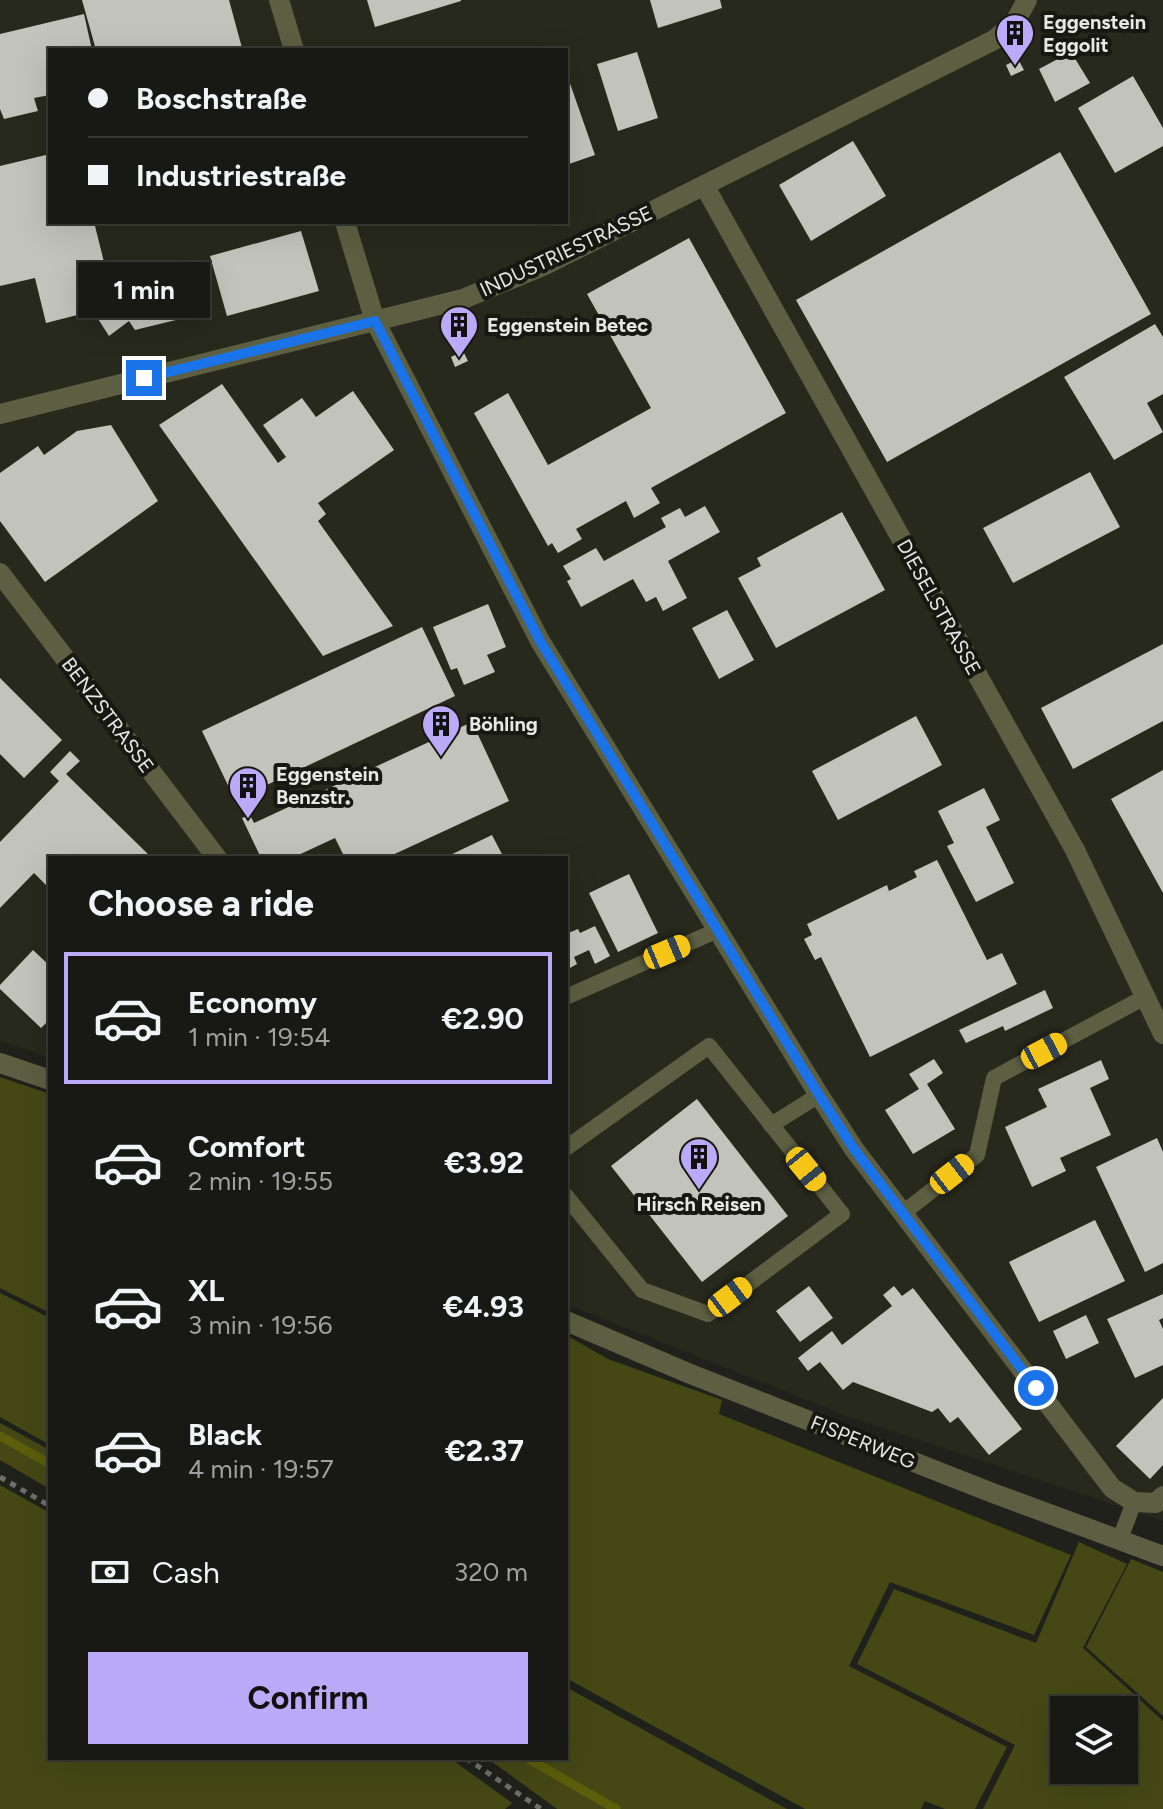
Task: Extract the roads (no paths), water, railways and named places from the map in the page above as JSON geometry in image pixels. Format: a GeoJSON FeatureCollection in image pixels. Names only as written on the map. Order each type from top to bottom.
{"type":"FeatureCollection","features":[{"type":"Feature","properties":{"kind":"street"},"geometry":{"type":"LineString","coordinates":[[279,0],[293,48]]}},
{"type":"Feature","properties":{"kind":"street","name":"INDUSTRIESTRASSE"},"geometry":{"type":"LineString","coordinates":[[0,414],[463,299],[518,276],[994,40],[1015,22],[1032,1]]}},
{"type":"Feature","properties":{"kind":"street","name":"DIESELSTRASSE"},"geometry":{"type":"LineString","coordinates":[[704,185],[1075,850],[1163,1034]]}},
{"type":"Feature","properties":{"kind":"street"},"geometry":{"type":"LineString","coordinates":[[346,224],[375,321],[540,641],[819,1095],[854,1149],[1112,1488],[1134,1502],[1156,1503],[1163,1496]]}},
{"type":"Feature","properties":{"kind":"street","name":"BENZSTRASSE"},"geometry":{"type":"LineString","coordinates":[[0,573],[215,856]]}},
{"type":"Feature","properties":{"kind":"street"},"geometry":{"type":"LineString","coordinates":[[0,1063],[48,1079]]}},
{"type":"Feature","properties":{"kind":"street","name":"FISPERWEG"},"geometry":{"type":"LineString","coordinates":[[568,1322],[976,1486],[1163,1556]]}},
{"type":"Feature","properties":{"kind":"lane"},"geometry":{"type":"LineString","coordinates":[[568,996],[718,930]]}},
{"type":"Feature","properties":{"kind":"lane"},"geometry":{"type":"LineString","coordinates":[[903,1213],[977,1155],[994,1078],[1145,997]]}},
{"type":"Feature","properties":{"kind":"lane"},"geometry":{"type":"LineString","coordinates":[[568,1147],[709,1046],[842,1214],[708,1314],[642,1290],[568,1198]]}},
{"type":"Feature","properties":{"kind":"lane"},"geometry":{"type":"LineString","coordinates":[[771,1125],[819,1095]]}},
{"type":"Feature","properties":{"kind":"lane"},"geometry":{"type":"LineString","coordinates":[[1120,1539],[1134,1502]]}},
{"type":"Feature","properties":{"kind":"waterway"},"geometry":{"type":"LineString","coordinates":[[0,1436],[48,1463]]}},
{"type":"Feature","properties":{"kind":"waterway"},"geometry":{"type":"LineString","coordinates":[[530,1760],[616,1809]]}},
{"type":"Feature","properties":{"kind":"place","name":"Eggenstein Eggolit"},"geometry":{"type":"Point","coordinates":[1015,67]}},
{"type":"Feature","properties":{"kind":"place","name":"Eggenstein Betec"},"geometry":{"type":"Point","coordinates":[459,359]}},
{"type":"Feature","properties":{"kind":"place","name":"Böhling"},"geometry":{"type":"Point","coordinates":[441,758]}},
{"type":"Feature","properties":{"kind":"place","name":"Eggenstein Benzstr."},"geometry":{"type":"Point","coordinates":[248,820]}},
{"type":"Feature","properties":{"kind":"place","name":"Hirsch Reisen"},"geometry":{"type":"Point","coordinates":[699,1191]}}]}
